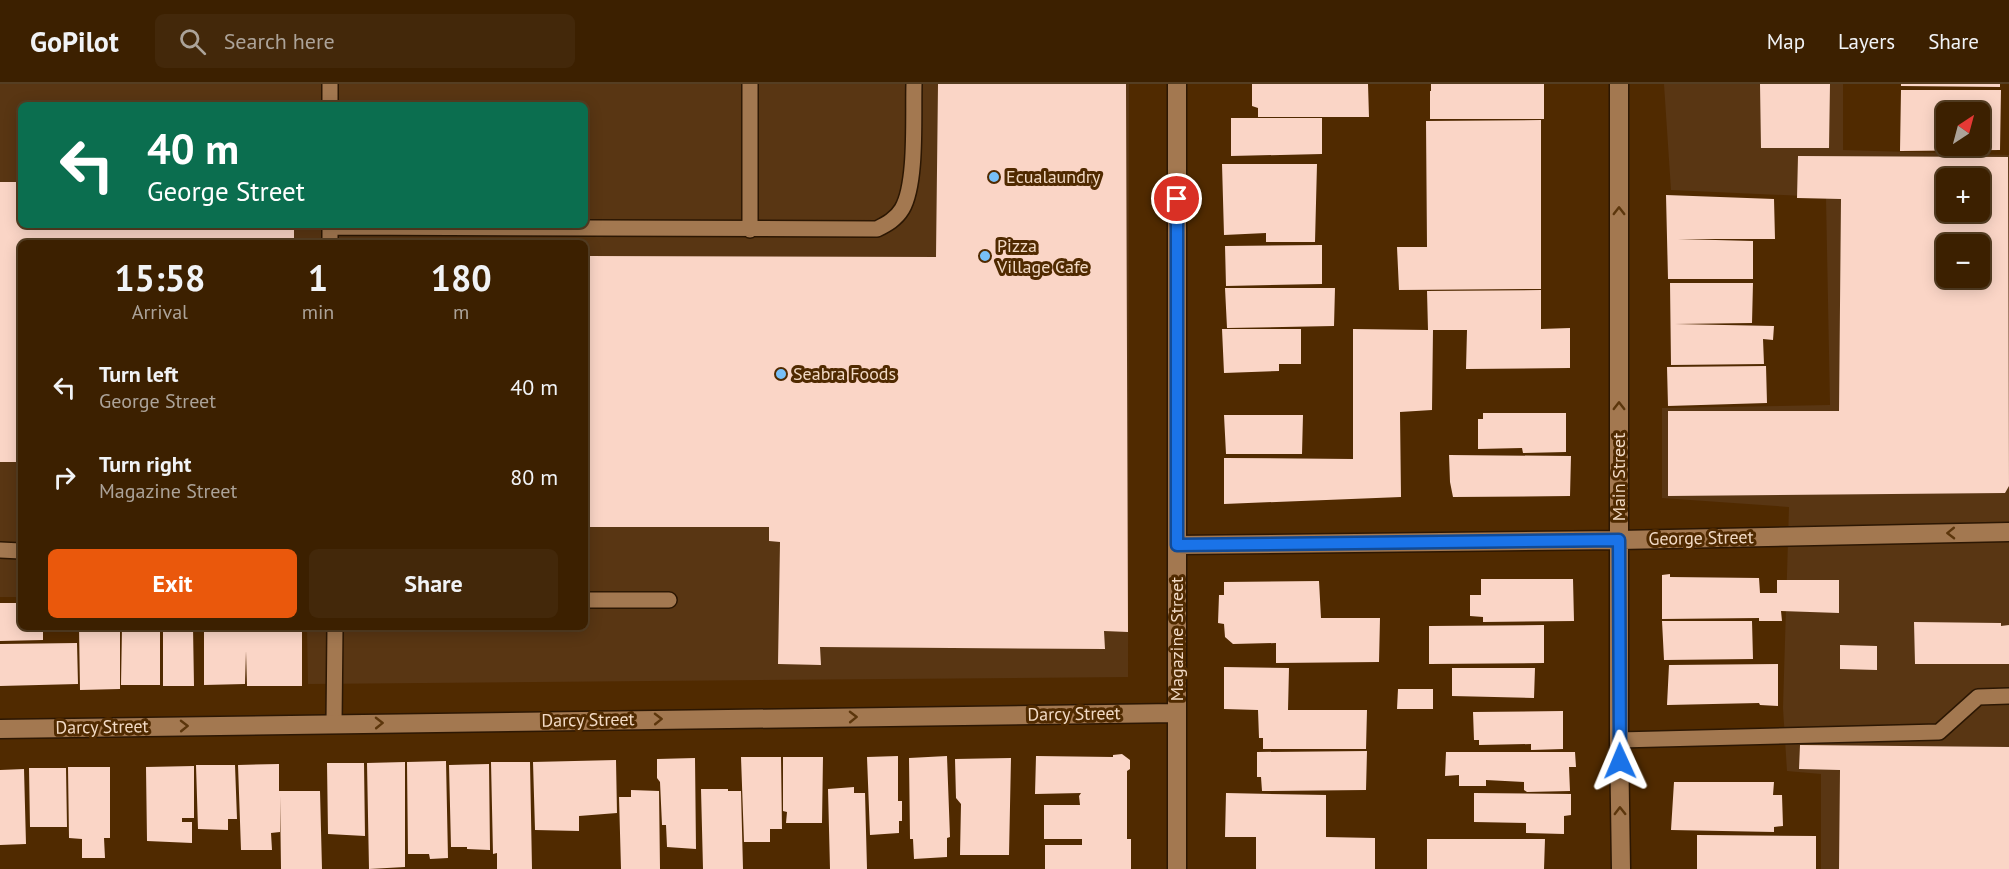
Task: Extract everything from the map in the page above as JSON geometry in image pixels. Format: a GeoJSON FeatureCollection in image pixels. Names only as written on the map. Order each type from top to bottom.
{"type":"FeatureCollection","features":[{"type":"Feature","properties":{"kind":"street","name":"Magazine Street"},"geometry":{"type":"LineString","coordinates":[[1177,84],[1177,869]]}},
{"type":"Feature","properties":{"kind":"street","name":"Main Street"},"geometry":{"type":"LineString","coordinates":[[1619,84],[1621,869]]}},
{"type":"Feature","properties":{"kind":"street","name":"George Street"},"geometry":{"type":"LineString","coordinates":[[1177,545],[1619,540],[2009,531]]}},
{"type":"Feature","properties":{"kind":"street","name":"Darcy Street"},"geometry":{"type":"LineString","coordinates":[[0,729],[1176,713]]}},
{"type":"Feature","properties":{"kind":"lane"},"geometry":{"type":"LineString","coordinates":[[330,84],[330,102]]}},
{"type":"Feature","properties":{"kind":"lane"},"geometry":{"type":"LineString","coordinates":[[750,84],[750,230]]}},
{"type":"Feature","properties":{"kind":"lane"},"geometry":{"type":"LineString","coordinates":[[540,228],[877,229],[890,223],[901,211],[911,186],[914,84]]}},
{"type":"Feature","properties":{"kind":"lane"},"geometry":{"type":"LineString","coordinates":[[0,550],[18,551]]}},
{"type":"Feature","properties":{"kind":"lane"},"geometry":{"type":"LineString","coordinates":[[588,600],[669,600]]}},
{"type":"Feature","properties":{"kind":"lane"},"geometry":{"type":"LineString","coordinates":[[334,723],[335,630]]}},
{"type":"Feature","properties":{"kind":"lane"},"geometry":{"type":"LineString","coordinates":[[1619,740],[1939,732],[1978,697],[2009,696]]}},
{"type":"Feature","properties":{"kind":"shaded area"},"geometry":{"type":"Polygon","coordinates":[[[0,84],[1129,84],[1128,677],[308,684],[307,630],[588,630],[588,240],[18,240],[18,597],[0,597],[0,84]]]}},
{"type":"Feature","properties":{"kind":"shaded area"},"geometry":{"type":"Polygon","coordinates":[[[1664,84],[1843,84],[1843,150],[1936,153],[1936,156],[2009,155],[2009,869],[1821,869],[1821,774],[1787,771],[1783,708],[1789,507],[1662,498],[1662,408],[1830,405],[1826,197],[1671,190],[1664,84]]]}},
{"type":"Feature","properties":{"kind":"building"},"geometry":{"type":"Polygon","coordinates":[[[938,84],[1126,84],[1128,632],[1104,631],[1105,649],[820,647],[821,665],[778,664],[780,542],[769,541],[769,527],[588,527],[588,256],[936,257],[938,84]]]}},
{"type":"Feature","properties":{"kind":"building"},"geometry":{"type":"Polygon","coordinates":[[[1252,84],[1368,84],[1369,117],[1258,117],[1258,108],[1252,106],[1252,84]]]}},
{"type":"Feature","properties":{"kind":"building"},"geometry":{"type":"Polygon","coordinates":[[[1431,84],[1544,84],[1544,119],[1430,119],[1431,84]]]}},
{"type":"Feature","properties":{"kind":"building"},"geometry":{"type":"Polygon","coordinates":[[[1760,84],[1830,84],[1829,148],[1761,148],[1760,84]]]}},
{"type":"Feature","properties":{"kind":"building"},"geometry":{"type":"Polygon","coordinates":[[[1901,84],[2000,84],[2000,87],[1901,86],[1901,84]]]}},
{"type":"Feature","properties":{"kind":"building"},"geometry":{"type":"Polygon","coordinates":[[[1901,90],[2001,90],[2000,150],[1990,150],[1990,102],[1936,102],[1936,151],[1900,151],[1901,90]]]}},
{"type":"Feature","properties":{"kind":"building"},"geometry":{"type":"Polygon","coordinates":[[[1231,118],[1322,118],[1322,154],[1231,156],[1231,118]]]}},
{"type":"Feature","properties":{"kind":"building"},"geometry":{"type":"Polygon","coordinates":[[[1541,120],[1541,289],[1399,290],[1397,247],[1427,247],[1426,121],[1541,120]]]}},
{"type":"Feature","properties":{"kind":"building"},"geometry":{"type":"Polygon","coordinates":[[[1798,156],[2008,157],[2009,486],[2005,493],[1668,496],[1668,411],[1839,411],[1841,199],[1797,198],[1798,156]]]}},
{"type":"Feature","properties":{"kind":"building"},"geometry":{"type":"Polygon","coordinates":[[[1222,164],[1317,164],[1315,242],[1266,242],[1266,233],[1224,235],[1222,164]]]}},
{"type":"Feature","properties":{"kind":"building"},"geometry":{"type":"Polygon","coordinates":[[[0,182],[18,182],[18,228],[294,228],[294,240],[18,240],[18,513],[16,513],[16,462],[0,462],[0,182]]]}},
{"type":"Feature","properties":{"kind":"building"},"geometry":{"type":"Polygon","coordinates":[[[1666,195],[1774,199],[1775,239],[1678,239],[1753,241],[1753,279],[1668,279],[1666,195]]]}},
{"type":"Feature","properties":{"kind":"building"},"geometry":{"type":"Polygon","coordinates":[[[1322,245],[1322,284],[1226,286],[1225,246],[1322,245]]]}},
{"type":"Feature","properties":{"kind":"building"},"geometry":{"type":"Polygon","coordinates":[[[1670,283],[1753,283],[1752,323],[1675,324],[1774,326],[1773,340],[1763,339],[1764,364],[1671,365],[1670,283]]]}},
{"type":"Feature","properties":{"kind":"building"},"geometry":{"type":"Polygon","coordinates":[[[1225,288],[1335,288],[1334,326],[1227,328],[1225,288]]]}},
{"type":"Feature","properties":{"kind":"building"},"geometry":{"type":"Polygon","coordinates":[[[1541,290],[1541,329],[1570,328],[1570,368],[1466,369],[1467,330],[1433,330],[1432,410],[1400,412],[1401,497],[1224,504],[1224,458],[1353,459],[1353,329],[1428,330],[1427,291],[1541,290]]]}},
{"type":"Feature","properties":{"kind":"building"},"geometry":{"type":"Polygon","coordinates":[[[1222,329],[1301,329],[1301,364],[1279,364],[1279,371],[1224,373],[1222,329]]]}},
{"type":"Feature","properties":{"kind":"building"},"geometry":{"type":"Polygon","coordinates":[[[1766,366],[1767,403],[1668,406],[1667,367],[1766,366]]]}},
{"type":"Feature","properties":{"kind":"building"},"geometry":{"type":"Polygon","coordinates":[[[1483,413],[1566,413],[1566,452],[1523,453],[1522,448],[1478,449],[1478,419],[1483,419],[1483,413]]]}},
{"type":"Feature","properties":{"kind":"building"},"geometry":{"type":"Polygon","coordinates":[[[1224,415],[1303,415],[1302,454],[1226,454],[1224,415]]]}},
{"type":"Feature","properties":{"kind":"building"},"geometry":{"type":"Polygon","coordinates":[[[1449,455],[1571,456],[1570,496],[1453,497],[1449,455]]]}},
{"type":"Feature","properties":{"kind":"building"},"geometry":{"type":"Polygon","coordinates":[[[1670,574],[1670,577],[1759,578],[1760,593],[1777,593],[1777,580],[1839,580],[1839,613],[1781,611],[1782,621],[1759,621],[1759,618],[1662,619],[1662,575],[1670,574]]]}},
{"type":"Feature","properties":{"kind":"building"},"geometry":{"type":"Polygon","coordinates":[[[1481,579],[1573,579],[1574,621],[1483,622],[1483,617],[1470,616],[1470,595],[1481,595],[1481,579]]]}},
{"type":"Feature","properties":{"kind":"building"},"geometry":{"type":"Polygon","coordinates":[[[1319,581],[1321,618],[1380,618],[1379,662],[1276,663],[1276,643],[1233,644],[1225,637],[1224,624],[1218,623],[1219,595],[1224,595],[1224,582],[1319,581]]]}},
{"type":"Feature","properties":{"kind":"building"},"geometry":{"type":"Polygon","coordinates":[[[0,603],[18,603],[18,630],[43,630],[43,640],[0,641],[0,603]]]}},
{"type":"Feature","properties":{"kind":"building"},"geometry":{"type":"Polygon","coordinates":[[[1662,621],[1752,621],[1753,659],[1664,660],[1662,621]]]}},
{"type":"Feature","properties":{"kind":"building"},"geometry":{"type":"Polygon","coordinates":[[[1914,622],[2009,625],[2009,664],[1915,664],[1914,622]]]}},
{"type":"Feature","properties":{"kind":"building"},"geometry":{"type":"Polygon","coordinates":[[[1544,625],[1544,663],[1429,664],[1429,626],[1544,625]]]}},
{"type":"Feature","properties":{"kind":"building"},"geometry":{"type":"Polygon","coordinates":[[[79,630],[120,630],[120,689],[80,690],[79,630]]]}},
{"type":"Feature","properties":{"kind":"building"},"geometry":{"type":"Polygon","coordinates":[[[122,630],[160,630],[160,685],[121,685],[122,630]]]}},
{"type":"Feature","properties":{"kind":"building"},"geometry":{"type":"Polygon","coordinates":[[[163,630],[193,630],[194,686],[163,686],[163,630]]]}},
{"type":"Feature","properties":{"kind":"building"},"geometry":{"type":"Polygon","coordinates":[[[204,630],[302,630],[302,686],[247,686],[246,651],[245,684],[204,685],[204,630]]]}},
{"type":"Feature","properties":{"kind":"building"},"geometry":{"type":"Polygon","coordinates":[[[77,643],[78,684],[0,686],[0,644],[77,643]]]}},
{"type":"Feature","properties":{"kind":"building"},"geometry":{"type":"Polygon","coordinates":[[[1840,645],[1877,646],[1877,670],[1840,669],[1840,645]]]}},
{"type":"Feature","properties":{"kind":"building"},"geometry":{"type":"Polygon","coordinates":[[[1778,664],[1778,706],[1760,705],[1759,703],[1667,705],[1669,665],[1778,664]]]}},
{"type":"Feature","properties":{"kind":"building"},"geometry":{"type":"Polygon","coordinates":[[[1224,667],[1289,668],[1288,710],[1367,710],[1366,749],[1263,749],[1263,738],[1259,738],[1258,710],[1224,709],[1224,667]]]}},
{"type":"Feature","properties":{"kind":"building"},"geometry":{"type":"Polygon","coordinates":[[[1452,668],[1535,668],[1534,698],[1452,696],[1452,668]]]}},
{"type":"Feature","properties":{"kind":"building"},"geometry":{"type":"Polygon","coordinates":[[[1398,689],[1433,689],[1433,709],[1397,709],[1398,689]]]}},
{"type":"Feature","properties":{"kind":"building"},"geometry":{"type":"Polygon","coordinates":[[[1563,711],[1563,749],[1531,750],[1531,744],[1479,745],[1479,740],[1474,740],[1473,712],[1563,711]]]}},
{"type":"Feature","properties":{"kind":"building"},"geometry":{"type":"Polygon","coordinates":[[[1800,745],[2009,747],[2009,869],[1839,869],[1840,770],[1799,769],[1800,745]]]}},
{"type":"Feature","properties":{"kind":"building"},"geometry":{"type":"Polygon","coordinates":[[[1367,751],[1366,790],[1262,791],[1261,777],[1257,777],[1257,752],[1367,751]]]}},
{"type":"Feature","properties":{"kind":"building"},"geometry":{"type":"Polygon","coordinates":[[[1446,752],[1575,752],[1576,767],[1569,767],[1570,791],[1527,792],[1524,790],[1524,782],[1486,780],[1486,786],[1459,786],[1459,775],[1445,776],[1446,752]]]}},
{"type":"Feature","properties":{"kind":"building"},"geometry":{"type":"Polygon","coordinates":[[[1122,754],[1130,760],[1130,769],[1127,771],[1127,839],[1131,839],[1131,869],[1045,869],[1045,845],[1082,845],[1082,839],[1044,839],[1044,805],[1080,805],[1081,793],[1035,794],[1036,756],[1113,757],[1113,755],[1122,754]]]}},
{"type":"Feature","properties":{"kind":"building"},"geometry":{"type":"Polygon","coordinates":[[[898,756],[898,801],[902,801],[902,821],[899,821],[899,833],[870,835],[867,757],[898,756]]]}},
{"type":"Feature","properties":{"kind":"building"},"geometry":{"type":"Polygon","coordinates":[[[947,756],[950,837],[947,838],[947,857],[914,859],[913,839],[910,839],[909,758],[947,756]]]}},
{"type":"Feature","properties":{"kind":"building"},"geometry":{"type":"Polygon","coordinates":[[[741,757],[781,757],[782,829],[770,829],[770,842],[744,842],[741,757]]]}},
{"type":"Feature","properties":{"kind":"building"},"geometry":{"type":"Polygon","coordinates":[[[783,757],[823,757],[822,823],[786,823],[787,812],[783,811],[783,757]]]}},
{"type":"Feature","properties":{"kind":"building"},"geometry":{"type":"Polygon","coordinates":[[[695,758],[696,849],[667,847],[666,825],[662,825],[657,759],[695,758]]]}},
{"type":"Feature","properties":{"kind":"building"},"geometry":{"type":"Polygon","coordinates":[[[1011,758],[1009,855],[960,855],[961,804],[956,798],[955,759],[1011,758]]]}},
{"type":"Feature","properties":{"kind":"building"},"geometry":{"type":"Polygon","coordinates":[[[616,760],[617,813],[579,816],[579,831],[535,830],[533,762],[616,760]]]}},
{"type":"Feature","properties":{"kind":"building"},"geometry":{"type":"Polygon","coordinates":[[[446,761],[448,858],[430,859],[429,854],[408,854],[407,762],[446,761]]]}},
{"type":"Feature","properties":{"kind":"building"},"geometry":{"type":"Polygon","coordinates":[[[405,762],[405,867],[369,869],[367,763],[405,762]]]}},
{"type":"Feature","properties":{"kind":"building"},"geometry":{"type":"Polygon","coordinates":[[[491,762],[530,762],[532,869],[497,869],[497,853],[493,854],[491,762]]]}},
{"type":"Feature","properties":{"kind":"building"},"geometry":{"type":"Polygon","coordinates":[[[327,763],[364,763],[365,836],[328,834],[327,763]]]}},
{"type":"Feature","properties":{"kind":"building"},"geometry":{"type":"Polygon","coordinates":[[[279,764],[279,791],[320,791],[322,869],[281,869],[280,796],[280,832],[271,833],[272,850],[241,850],[238,765],[279,764]]]}},
{"type":"Feature","properties":{"kind":"building"},"geometry":{"type":"Polygon","coordinates":[[[489,764],[490,850],[451,847],[449,765],[489,764]]]}},
{"type":"Feature","properties":{"kind":"building"},"geometry":{"type":"Polygon","coordinates":[[[196,765],[235,765],[237,819],[228,819],[228,830],[198,829],[196,765]]]}},
{"type":"Feature","properties":{"kind":"building"},"geometry":{"type":"Polygon","coordinates":[[[194,766],[194,818],[182,818],[182,822],[192,822],[192,843],[147,841],[146,767],[194,766]]]}},
{"type":"Feature","properties":{"kind":"building"},"geometry":{"type":"Polygon","coordinates":[[[68,767],[110,767],[110,838],[104,838],[105,858],[82,858],[82,839],[69,838],[68,767]]]}},
{"type":"Feature","properties":{"kind":"building"},"geometry":{"type":"Polygon","coordinates":[[[29,768],[66,768],[67,827],[30,827],[29,768]]]}},
{"type":"Feature","properties":{"kind":"building"},"geometry":{"type":"Polygon","coordinates":[[[24,769],[26,844],[0,845],[0,770],[24,769]]]}},
{"type":"Feature","properties":{"kind":"building"},"geometry":{"type":"Polygon","coordinates":[[[1674,782],[1774,782],[1773,795],[1782,795],[1783,826],[1774,827],[1774,832],[1671,830],[1674,782]]]}},
{"type":"Feature","properties":{"kind":"building"},"geometry":{"type":"Polygon","coordinates":[[[854,787],[854,793],[865,793],[867,869],[830,869],[828,789],[854,787]]]}},
{"type":"Feature","properties":{"kind":"building"},"geometry":{"type":"Polygon","coordinates":[[[701,789],[741,791],[743,869],[703,869],[701,789]]]}},
{"type":"Feature","properties":{"kind":"building"},"geometry":{"type":"Polygon","coordinates":[[[631,790],[659,791],[660,869],[621,869],[619,797],[631,797],[631,790]]]}},
{"type":"Feature","properties":{"kind":"building"},"geometry":{"type":"Polygon","coordinates":[[[1226,793],[1326,795],[1326,837],[1375,838],[1375,869],[1256,869],[1256,837],[1225,837],[1226,793]]]}},
{"type":"Feature","properties":{"kind":"building"},"geometry":{"type":"Polygon","coordinates":[[[1474,793],[1571,794],[1571,815],[1564,816],[1564,834],[1526,833],[1526,823],[1474,822],[1474,793]]]}},
{"type":"Feature","properties":{"kind":"building"},"geometry":{"type":"Polygon","coordinates":[[[1697,835],[1816,836],[1816,869],[1697,869],[1697,835]]]}},
{"type":"Feature","properties":{"kind":"building"},"geometry":{"type":"Polygon","coordinates":[[[1427,839],[1545,839],[1544,869],[1427,869],[1427,839]]]}},
{"type":"Feature","properties":{"kind":"place","name":"Ecualaundry"},"geometry":{"type":"Point","coordinates":[994,177]}},
{"type":"Feature","properties":{"kind":"place","name":"Pizza Village Cafe"},"geometry":{"type":"Point","coordinates":[985,256]}},
{"type":"Feature","properties":{"kind":"place","name":"Seabra Foods"},"geometry":{"type":"Point","coordinates":[781,374]}},
{"type":"Feature","properties":{"kind":"route"},"geometry":{"type":"LineString","coordinates":[[1177,199],[1177,545],[1619,540],[1620,761]]}}]}
